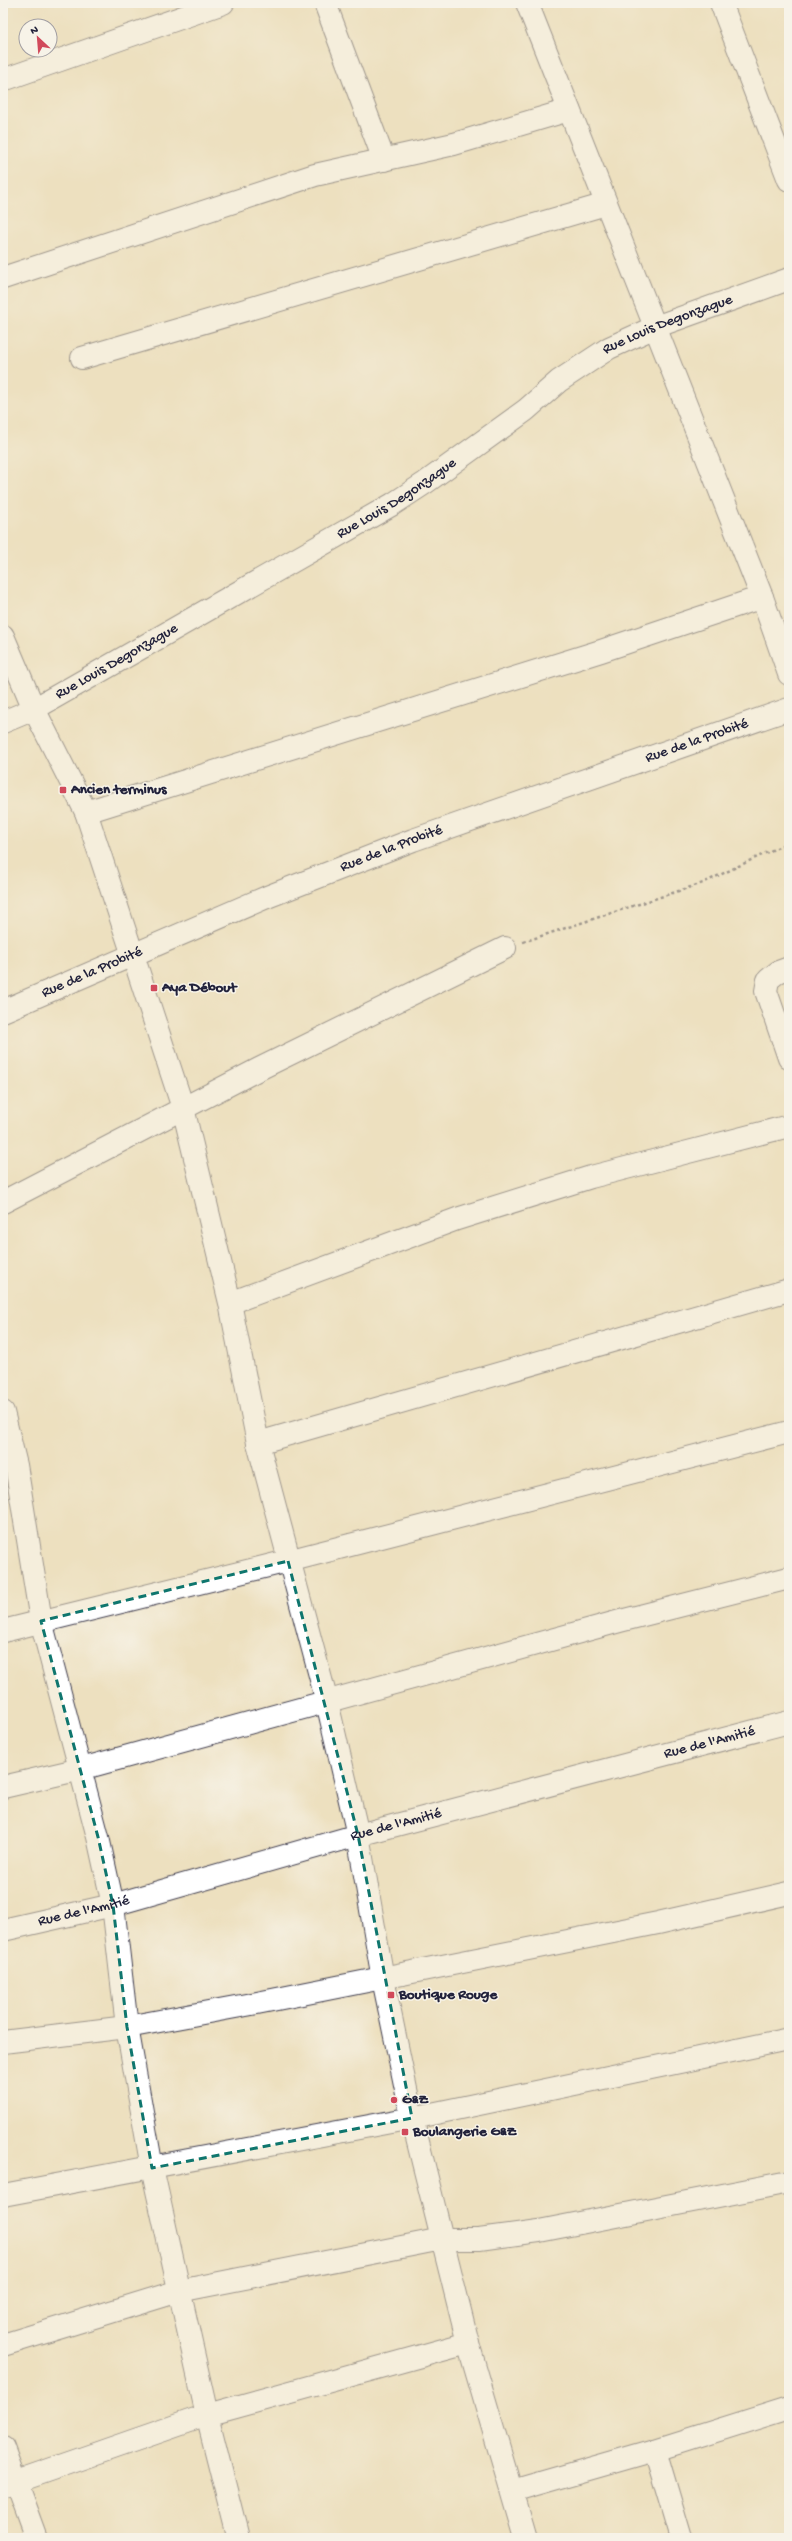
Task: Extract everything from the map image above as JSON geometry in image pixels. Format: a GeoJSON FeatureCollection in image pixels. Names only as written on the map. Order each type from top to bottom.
{"type":"FeatureCollection","features":[{"type":"Feature","properties":{"kind":"street"},"geometry":{"type":"LineString","coordinates":[[3,80],[223,3]]}},
{"type":"Feature","properties":{"kind":"street"},"geometry":{"type":"LineString","coordinates":[[325,3],[384,160]]}},
{"type":"Feature","properties":{"kind":"street"},"geometry":{"type":"LineString","coordinates":[[527,3],[762,596],[789,674]]}},
{"type":"Feature","properties":{"kind":"street"},"geometry":{"type":"LineString","coordinates":[[721,3],[789,180]]}},
{"type":"Feature","properties":{"kind":"street"},"geometry":{"type":"LineString","coordinates":[[3,278],[315,175],[454,144],[569,110]]}},
{"type":"Feature","properties":{"kind":"street"},"geometry":{"type":"LineString","coordinates":[[82,358],[606,204]]}},
{"type":"Feature","properties":{"kind":"street","name":"Rue Louis Degonzague"},"geometry":{"type":"LineString","coordinates":[[3,722],[34,709],[393,504],[431,479],[566,377],[608,348],[655,327],[789,279]]}},
{"type":"Feature","properties":{"kind":"street"},"geometry":{"type":"LineString","coordinates":[[86,812],[593,654],[762,596]]}},
{"type":"Feature","properties":{"kind":"street"},"geometry":{"type":"LineString","coordinates":[[3,636],[34,709],[86,812],[183,1108],[230,1303],[258,1443],[288,1561],[327,1702],[358,1835],[383,1979],[412,2118],[468,2343],[525,2538]]}},
{"type":"Feature","properties":{"kind":"street","name":"Rue de la Probité"},"geometry":{"type":"LineString","coordinates":[[3,1011],[132,954],[268,897],[413,840],[789,709]]}},
{"type":"Feature","properties":{"kind":"street"},"geometry":{"type":"LineString","coordinates":[[3,1202],[183,1108],[505,948]]}},
{"type":"Feature","properties":{"kind":"street"},"geometry":{"type":"LineString","coordinates":[[789,968],[778,972],[768,980],[766,991],[789,1058]]}},
{"type":"Feature","properties":{"kind":"street"},"geometry":{"type":"LineString","coordinates":[[230,1303],[457,1219],[590,1177],[789,1126]]}},
{"type":"Feature","properties":{"kind":"street"},"geometry":{"type":"LineString","coordinates":[[258,1443],[789,1290]]}},
{"type":"Feature","properties":{"kind":"street"},"geometry":{"type":"LineString","coordinates":[[3,1412],[16,1465],[41,1621],[81,1769],[113,1905],[127,2027],[152,2168],[207,2415],[238,2538]]}},
{"type":"Feature","properties":{"kind":"street"},"geometry":{"type":"LineString","coordinates":[[3,1631],[288,1561],[789,1432]]}},
{"type":"Feature","properties":{"kind":"street"},"geometry":{"type":"LineString","coordinates":[[3,1787],[81,1769],[620,1621],[789,1578]]}},
{"type":"Feature","properties":{"kind":"street","name":"Rue de l'Amitié"},"geometry":{"type":"LineString","coordinates":[[3,1930],[113,1905],[358,1835],[789,1722]]}},
{"type":"Feature","properties":{"kind":"street"},"geometry":{"type":"LineString","coordinates":[[3,2042],[127,2027],[383,1979],[658,1923],[789,1893]]}},
{"type":"Feature","properties":{"kind":"street"},"geometry":{"type":"LineString","coordinates":[[3,2195],[412,2118],[789,2039]]}},
{"type":"Feature","properties":{"kind":"street"},"geometry":{"type":"LineString","coordinates":[[3,2346],[179,2291],[442,2239],[479,2239],[539,2231],[789,2182]]}},
{"type":"Feature","properties":{"kind":"street"},"geometry":{"type":"LineString","coordinates":[[9,2484],[207,2415],[468,2343]]}},
{"type":"Feature","properties":{"kind":"street"},"geometry":{"type":"LineString","coordinates":[[512,2491],[655,2450],[789,2408]]}},
{"type":"Feature","properties":{"kind":"street"},"geometry":{"type":"LineString","coordinates":[[3,2448],[9,2484],[36,2538]]}},
{"type":"Feature","properties":{"kind":"street"},"geometry":{"type":"LineString","coordinates":[[655,2450],[681,2538]]}},
{"type":"Feature","properties":{"kind":"path"},"geometry":{"type":"LineString","coordinates":[[505,948],[703,884],[789,842]]}},
{"type":"Feature","properties":{"kind":"highlighted area"},"geometry":{"type":"Polygon","coordinates":[[[288,1561],[358,1835],[412,2118],[152,2168],[127,2027],[113,1905],[98,1837],[41,1621],[288,1561]]]}},
{"type":"Feature","properties":{"kind":"place","name":"Ancien terminus"},"geometry":{"type":"Point","coordinates":[63,790]}},
{"type":"Feature","properties":{"kind":"place","name":"Aya Débout"},"geometry":{"type":"Point","coordinates":[154,988]}},
{"type":"Feature","properties":{"kind":"place","name":"Boutique Rouge"},"geometry":{"type":"Point","coordinates":[391,1995]}},
{"type":"Feature","properties":{"kind":"place","name":"G&Z"},"geometry":{"type":"Point","coordinates":[394,2100]}},
{"type":"Feature","properties":{"kind":"place","name":"Boulangerie G&Z"},"geometry":{"type":"Point","coordinates":[405,2132]}}]}
